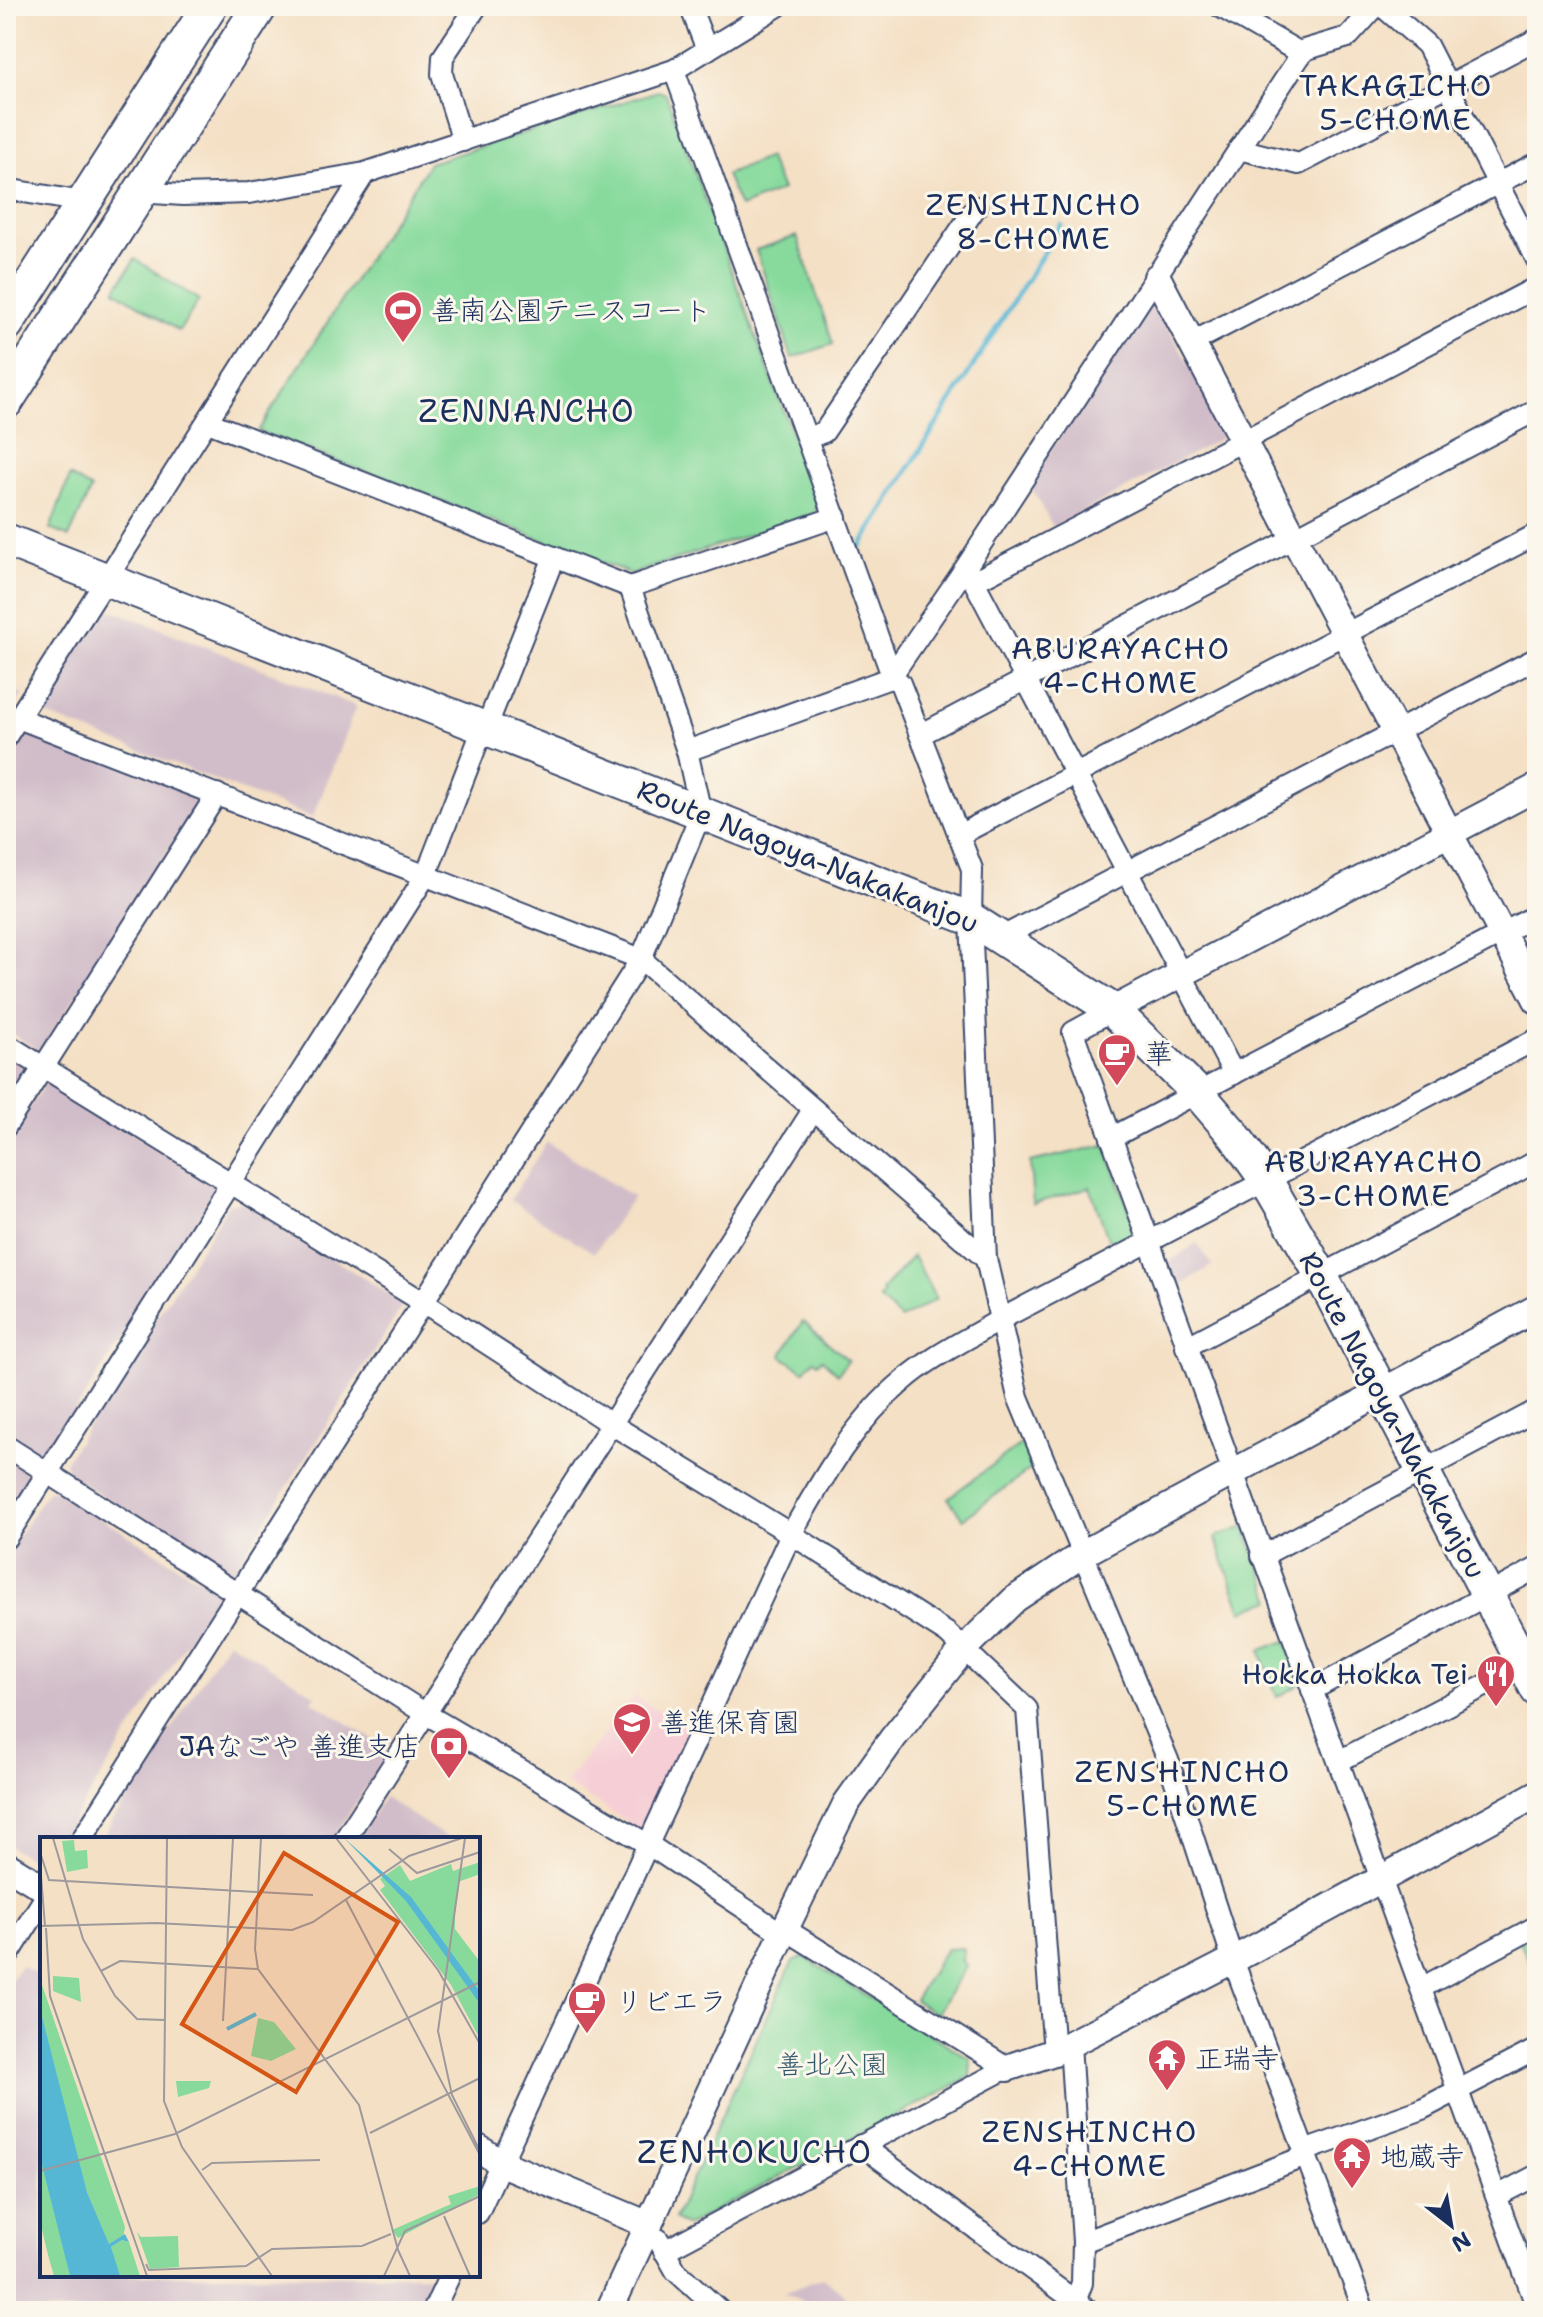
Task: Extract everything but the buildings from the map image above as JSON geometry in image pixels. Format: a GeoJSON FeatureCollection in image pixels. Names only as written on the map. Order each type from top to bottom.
{"type":"FeatureCollection","features":[{"type":"Feature","properties":{"kind":"highway"},"geometry":{"type":"LineString","coordinates":[[6,324],[210,6]]}},
{"type":"Feature","properties":{"kind":"highway"},"geometry":{"type":"LineString","coordinates":[[6,401],[260,6]]}},
{"type":"Feature","properties":{"kind":"main road","name":"Route Nagoya-Nakakanjou"},"geometry":{"type":"LineString","coordinates":[[6,540],[971,919],[1113,1010],[1198,1093],[1234,1135],[1266,1180],[1321,1275],[1488,1594],[1533,1671]]}},
{"type":"Feature","properties":{"kind":"street"},"geometry":{"type":"LineString","coordinates":[[463,141],[442,74],[443,57],[477,6]]}},
{"type":"Feature","properties":{"kind":"street"},"geometry":{"type":"LineString","coordinates":[[690,6],[707,50]]}},
{"type":"Feature","properties":{"kind":"street"},"geometry":{"type":"LineString","coordinates":[[138,192],[183,195],[249,193],[365,173],[674,70],[778,6]]}},
{"type":"Feature","properties":{"kind":"street"},"geometry":{"type":"LineString","coordinates":[[1219,6],[1302,54]]}},
{"type":"Feature","properties":{"kind":"street"},"geometry":{"type":"LineString","coordinates":[[687,751],[892,676],[970,574],[1304,50],[1348,37],[1379,6],[1427,45],[1537,260]]}},
{"type":"Feature","properties":{"kind":"street"},"geometry":{"type":"LineString","coordinates":[[1239,149],[1299,164],[1537,39]]}},
{"type":"Feature","properties":{"kind":"street"},"geometry":{"type":"LineString","coordinates":[[674,70],[892,676],[900,683],[972,869],[971,919],[986,1259],[1018,1397],[1168,1760],[1233,1960],[1364,2311]]}},
{"type":"Feature","properties":{"kind":"street"},"geometry":{"type":"LineString","coordinates":[[1191,343],[1537,163]]}},
{"type":"Feature","properties":{"kind":"street"},"geometry":{"type":"LineString","coordinates":[[6,737],[365,173]]}},
{"type":"Feature","properties":{"kind":"street"},"geometry":{"type":"LineString","coordinates":[[6,189],[83,202]]}},
{"type":"Feature","properties":{"kind":"street"},"geometry":{"type":"LineString","coordinates":[[807,438],[824,432],[976,207]]}},
{"type":"Feature","properties":{"kind":"street"},"geometry":{"type":"LineString","coordinates":[[1157,277],[1537,1000]]}},
{"type":"Feature","properties":{"kind":"street"},"geometry":{"type":"LineString","coordinates":[[970,574],[1243,440],[1537,287]]}},
{"type":"Feature","properties":{"kind":"street"},"geometry":{"type":"LineString","coordinates":[[920,735],[1537,410]]}},
{"type":"Feature","properties":{"kind":"street"},"geometry":{"type":"LineString","coordinates":[[208,422],[630,587],[836,517]]}},
{"type":"Feature","properties":{"kind":"street"},"geometry":{"type":"LineString","coordinates":[[959,835],[1537,534]]}},
{"type":"Feature","properties":{"kind":"street"},"geometry":{"type":"LineString","coordinates":[[6,1538],[426,875],[554,557]]}},
{"type":"Feature","properties":{"kind":"street"},"geometry":{"type":"LineString","coordinates":[[970,574],[1234,1074]]}},
{"type":"Feature","properties":{"kind":"street"},"geometry":{"type":"LineString","coordinates":[[83,1837],[641,959],[701,813],[687,751],[630,587]]}},
{"type":"Feature","properties":{"kind":"street"},"geometry":{"type":"LineString","coordinates":[[1002,937],[1537,658]]}},
{"type":"Feature","properties":{"kind":"street"},"geometry":{"type":"LineString","coordinates":[[18,718],[641,959],[986,1259]]}},
{"type":"Feature","properties":{"kind":"street"},"geometry":{"type":"LineString","coordinates":[[1536,2300],[1456,2090],[1073,1032],[1537,787]]}},
{"type":"Feature","properties":{"kind":"street"},"geometry":{"type":"LineString","coordinates":[[6,1126],[217,794]]}},
{"type":"Feature","properties":{"kind":"street"},"geometry":{"type":"LineString","coordinates":[[1111,1138],[1537,915]]}},
{"type":"Feature","properties":{"kind":"street"},"geometry":{"type":"LineString","coordinates":[[480,2209],[791,1534],[849,1438],[878,1405],[904,1380],[935,1358],[1001,1319],[1537,1039]]}},
{"type":"Feature","properties":{"kind":"street"},"geometry":{"type":"LineString","coordinates":[[6,1044],[423,1302],[611,1424],[947,1633],[1027,1709],[1083,2242],[1080,2308]]}},
{"type":"Feature","properties":{"kind":"street"},"geometry":{"type":"LineString","coordinates":[[346,1837],[813,1110]]}},
{"type":"Feature","properties":{"kind":"street"},"geometry":{"type":"LineString","coordinates":[[1186,1347],[1537,1161]]}},
{"type":"Feature","properties":{"kind":"street"},"geometry":{"type":"LineString","coordinates":[[1382,1389],[1392,1365],[1537,1289]]}},
{"type":"Feature","properties":{"kind":"street"},"geometry":{"type":"LineString","coordinates":[[609,2311],[846,1804],[893,1738],[964,1649],[1015,1599],[1084,1553],[1382,1389],[1537,1308]]}},
{"type":"Feature","properties":{"kind":"street"},"geometry":{"type":"LineString","coordinates":[[1262,1556],[1537,1410]]}},
{"type":"Feature","properties":{"kind":"street"},"geometry":{"type":"LineString","coordinates":[[6,1446],[426,1714],[649,1845],[784,1932],[1007,2068]]}},
{"type":"Feature","properties":{"kind":"street"},"geometry":{"type":"LineString","coordinates":[[1312,1690],[1537,1568]]}},
{"type":"Feature","properties":{"kind":"street"},"geometry":{"type":"LineString","coordinates":[[1339,1761],[1533,1671]]}},
{"type":"Feature","properties":{"kind":"street"},"geometry":{"type":"LineString","coordinates":[[664,2251],[1007,2068],[1062,2048],[1233,1960],[1537,1794]]}},
{"type":"Feature","properties":{"kind":"street"},"geometry":{"type":"LineString","coordinates":[[6,1865],[40,1886]]}},
{"type":"Feature","properties":{"kind":"street"},"geometry":{"type":"LineString","coordinates":[[6,1959],[40,1905]]}},
{"type":"Feature","properties":{"kind":"street"},"geometry":{"type":"LineString","coordinates":[[1421,1988],[1537,1926]]}},
{"type":"Feature","properties":{"kind":"street"},"geometry":{"type":"LineString","coordinates":[[1083,2242],[1420,2110],[1537,2049]]}},
{"type":"Feature","properties":{"kind":"street"},"geometry":{"type":"LineString","coordinates":[[861,2145],[1080,2308]]}},
{"type":"Feature","properties":{"kind":"street"},"geometry":{"type":"LineString","coordinates":[[480,2149],[501,2163],[649,2225],[676,2271],[720,2311]]}},
{"type":"Feature","properties":{"kind":"street"},"geometry":{"type":"LineString","coordinates":[[1497,2196],[1537,2175]]}},
{"type":"Feature","properties":{"kind":"street"},"geometry":{"type":"LineString","coordinates":[[433,2311],[449,2277]]}},
{"type":"Feature","properties":{"kind":"shaded area"},"geometry":{"type":"Polygon","coordinates":[[[1150,301],[1154,302],[1224,428],[1220,439],[1053,527],[1029,483],[1150,301]]]}},
{"type":"Feature","properties":{"kind":"shaded area"},"geometry":{"type":"Polygon","coordinates":[[[102,606],[356,706],[313,818],[42,713],[39,705],[102,606]]]}},
{"type":"Feature","properties":{"kind":"shaded area"},"geometry":{"type":"Polygon","coordinates":[[[6,685],[22,695],[6,719],[6,685]]]}},
{"type":"Feature","properties":{"kind":"shaded area"},"geometry":{"type":"Polygon","coordinates":[[[29,730],[197,795],[200,801],[43,1047],[36,1049],[6,1030],[6,757],[22,731],[29,730]]]}},
{"type":"Feature","properties":{"kind":"shaded area"},"geometry":{"type":"Polygon","coordinates":[[[6,1054],[25,1067],[27,1074],[6,1107],[6,1054]]]}},
{"type":"Feature","properties":{"kind":"shaded area"},"geometry":{"type":"Polygon","coordinates":[[[50,1081],[213,1184],[215,1192],[49,1452],[34,1453],[6,1435],[6,1145],[45,1083],[50,1081]]]}},
{"type":"Feature","properties":{"kind":"shaded area"},"geometry":{"type":"Polygon","coordinates":[[[547,1142],[633,1197],[594,1253],[510,1200],[547,1142]]]}},
{"type":"Feature","properties":{"kind":"shaded area"},"geometry":{"type":"Polygon","coordinates":[[[242,1202],[400,1301],[402,1307],[234,1570],[225,1571],[69,1475],[65,1462],[229,1204],[242,1202]]]}},
{"type":"Feature","properties":{"kind":"shaded area"},"geometry":{"type":"Polygon","coordinates":[[[1197,1243],[1212,1265],[1174,1290],[1165,1265],[1197,1243]]]}},
{"type":"Feature","properties":{"kind":"shaded area"},"geometry":{"type":"Polygon","coordinates":[[[6,1459],[30,1474],[32,1479],[6,1520],[6,1459]]]}},
{"type":"Feature","properties":{"kind":"shaded area"},"geometry":{"type":"Polygon","coordinates":[[[54,1489],[215,1589],[217,1595],[62,1837],[40,1837],[38,1863],[6,1844],[6,1556],[47,1491],[54,1489]]]}},
{"type":"Feature","properties":{"kind":"shaded area"},"geometry":{"type":"Polygon","coordinates":[[[228,1640],[316,1695],[312,1701],[390,1750],[334,1837],[102,1837],[228,1640]]]}},
{"type":"Feature","properties":{"kind":"shaded area","name":"善進保育園"},"geometry":{"type":"Polygon","coordinates":[[[634,1696],[689,1728],[643,1828],[639,1829],[565,1783],[634,1696]]]}},
{"type":"Feature","properties":{"kind":"shaded area"},"geometry":{"type":"Polygon","coordinates":[[[384,1797],[446,1837],[359,1837],[384,1797]]]}},
{"type":"Feature","properties":{"kind":"shaded area"},"geometry":{"type":"Polygon","coordinates":[[[21,1965],[40,1977],[40,2277],[434,2277],[419,2311],[6,2311],[6,1988],[21,1965]]]}},
{"type":"Feature","properties":{"kind":"shaded area"},"geometry":{"type":"Polygon","coordinates":[[[822,2278],[843,2293],[846,2300],[822,2309],[783,2293],[822,2278]]]}},
{"type":"Feature","properties":{"kind":"green space"},"geometry":{"type":"Polygon","coordinates":[[[658,91],[666,94],[818,504],[815,513],[632,574],[258,431],[429,163],[658,91]]]}},
{"type":"Feature","properties":{"kind":"green space"},"geometry":{"type":"Polygon","coordinates":[[[768,157],[782,190],[740,207],[726,175],[768,157]]]}},
{"type":"Feature","properties":{"kind":"green space"},"geometry":{"type":"Polygon","coordinates":[[[797,236],[833,344],[792,358],[756,250],[797,236]]]}},
{"type":"Feature","properties":{"kind":"green space"},"geometry":{"type":"Polygon","coordinates":[[[135,259],[199,300],[179,331],[115,290],[135,259]]]}},
{"type":"Feature","properties":{"kind":"green space"},"geometry":{"type":"Polygon","coordinates":[[[70,476],[91,489],[69,537],[50,529],[70,476]]]}},
{"type":"Feature","properties":{"kind":"green space"},"geometry":{"type":"Polygon","coordinates":[[[1105,1145],[1137,1231],[1134,1239],[1112,1250],[1090,1187],[1033,1204],[1030,1162],[1105,1145]]]}},
{"type":"Feature","properties":{"kind":"green space"},"geometry":{"type":"Polygon","coordinates":[[[913,1256],[936,1299],[901,1319],[879,1299],[884,1293],[882,1290],[913,1256]]]}},
{"type":"Feature","properties":{"kind":"green space"},"geometry":{"type":"Polygon","coordinates":[[[803,1321],[848,1360],[838,1374],[822,1359],[818,1363],[814,1360],[804,1371],[781,1356],[803,1321]]]}},
{"type":"Feature","properties":{"kind":"green space"},"geometry":{"type":"Polygon","coordinates":[[[1029,1438],[1039,1463],[963,1519],[948,1498],[1029,1438]]]}},
{"type":"Feature","properties":{"kind":"green space"},"geometry":{"type":"Polygon","coordinates":[[[1245,1527],[1272,1600],[1242,1611],[1215,1537],[1245,1527]]]}},
{"type":"Feature","properties":{"kind":"green space"},"geometry":{"type":"Polygon","coordinates":[[[1286,1641],[1300,1676],[1297,1686],[1277,1697],[1260,1650],[1286,1641]]]}},
{"type":"Feature","properties":{"kind":"green space"},"geometry":{"type":"Polygon","coordinates":[[[1537,1934],[1537,1975],[1520,1943],[1537,1934]]]}},
{"type":"Feature","properties":{"kind":"green space"},"geometry":{"type":"Polygon","coordinates":[[[963,1948],[962,1962],[967,1965],[936,2014],[914,2000],[946,1949],[963,1948]]]}},
{"type":"Feature","properties":{"kind":"green space","name":"善北公園"},"geometry":{"type":"Polygon","coordinates":[[[803,1957],[971,2059],[970,2077],[686,2226],[674,2219],[793,1961],[803,1957]]]}},
{"type":"Feature","properties":{"kind":"waterway"},"geometry":{"type":"LineString","coordinates":[[860,547],[1061,225]]}},
{"type":"Feature","properties":{"kind":"place","name":"善南公園テニスコート"},"geometry":{"type":"Point","coordinates":[403,344]}},
{"type":"Feature","properties":{"kind":"place","name":"華"},"geometry":{"type":"Point","coordinates":[1117,1087]}},
{"type":"Feature","properties":{"kind":"place","name":"Hokka Hokka Tei"},"geometry":{"type":"Point","coordinates":[1496,1708]}},
{"type":"Feature","properties":{"kind":"place","name":"善進保育園"},"geometry":{"type":"Point","coordinates":[632,1756]}},
{"type":"Feature","properties":{"kind":"place","name":"JAなごや 善進支店"},"geometry":{"type":"Point","coordinates":[449,1780]}},
{"type":"Feature","properties":{"kind":"place","name":"リビエラ"},"geometry":{"type":"Point","coordinates":[587,2035]}},
{"type":"Feature","properties":{"kind":"place","name":"正瑞寺"},"geometry":{"type":"Point","coordinates":[1167,2092]}},
{"type":"Feature","properties":{"kind":"place","name":"地蔵寺"},"geometry":{"type":"Point","coordinates":[1352,2190]}},
{"type":"Feature","properties":{"kind":"district","name":"TAKAGICHO 5-CHOME"},"geometry":{"type":"Point","coordinates":[1396,102]}},
{"type":"Feature","properties":{"kind":"district","name":"ZENSHINCHO 8-CHOME"},"geometry":{"type":"Point","coordinates":[1034,221]}},
{"type":"Feature","properties":{"kind":"district","name":"ZENNANCHO"},"geometry":{"type":"Point","coordinates":[527,410]}},
{"type":"Feature","properties":{"kind":"district","name":"ABURAYACHO 4-CHOME"},"geometry":{"type":"Point","coordinates":[1121,665]}},
{"type":"Feature","properties":{"kind":"district","name":"ABURAYACHO 3-CHOME"},"geometry":{"type":"Point","coordinates":[1374,1178]}},
{"type":"Feature","properties":{"kind":"district","name":"ZENSHINCHO 5-CHOME"},"geometry":{"type":"Point","coordinates":[1183,1788]}},
{"type":"Feature","properties":{"kind":"district","name":"ZENSHINCHO 4-CHOME"},"geometry":{"type":"Point","coordinates":[1090,2148]}},
{"type":"Feature","properties":{"kind":"district","name":"ZENHOKUCHO"},"geometry":{"type":"Point","coordinates":[755,2151]}}]}
